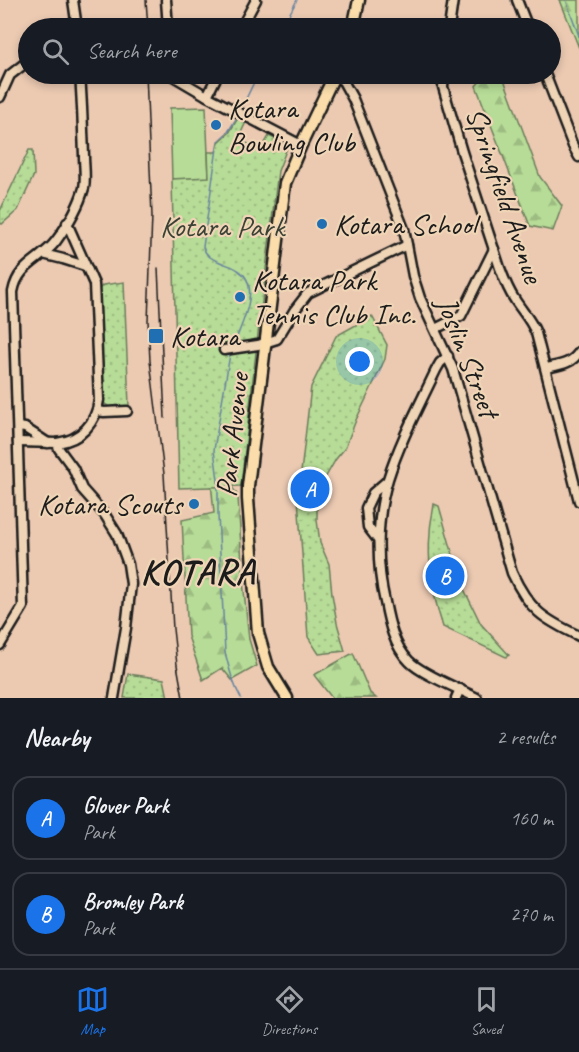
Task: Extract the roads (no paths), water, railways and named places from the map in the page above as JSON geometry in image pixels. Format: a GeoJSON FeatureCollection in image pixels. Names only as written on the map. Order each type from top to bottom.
{"type":"FeatureCollection","features":[{"type":"Feature","properties":{"kind":"main road"},"geometry":{"type":"LineString","coordinates":[[355,18],[359,0]]}},
{"type":"Feature","properties":{"kind":"main road","name":"Park Avenue"},"geometry":{"type":"LineString","coordinates":[[287,698],[268,666],[258,633],[248,486],[283,190],[290,168],[329,84]]}},
{"type":"Feature","properties":{"kind":"street"},"geometry":{"type":"LineString","coordinates":[[73,0],[74,18]]}},
{"type":"Feature","properties":{"kind":"street"},"geometry":{"type":"LineString","coordinates":[[166,0],[167,18]]}},
{"type":"Feature","properties":{"kind":"street"},"geometry":{"type":"LineString","coordinates":[[246,18],[255,0]]}},
{"type":"Feature","properties":{"kind":"street"},"geometry":{"type":"LineString","coordinates":[[450,18],[453,0]]}},
{"type":"Feature","properties":{"kind":"street"},"geometry":{"type":"LineString","coordinates":[[517,0],[524,18]]}},
{"type":"Feature","properties":{"kind":"street"},"geometry":{"type":"LineString","coordinates":[[0,97],[10,75],[18,69]]}},
{"type":"Feature","properties":{"kind":"street"},"geometry":{"type":"LineString","coordinates":[[0,645],[23,607],[13,292],[15,282],[22,271],[56,241],[84,185],[80,84]]}},
{"type":"Feature","properties":{"kind":"street"},"geometry":{"type":"LineString","coordinates":[[187,84],[301,145]]}},
{"type":"Feature","properties":{"kind":"street"},"geometry":{"type":"LineString","coordinates":[[207,96],[213,84]]}},
{"type":"Feature","properties":{"kind":"street","name":"Joslin Street"},"geometry":{"type":"LineString","coordinates":[[345,84],[353,99],[404,229],[416,287],[453,369],[506,554],[520,592],[541,615],[579,636]]}},
{"type":"Feature","properties":{"kind":"street","name":"Springfield Avenue"},"geometry":{"type":"LineString","coordinates":[[443,84],[462,152],[506,285],[532,323],[536,333],[579,501]]}},
{"type":"Feature","properties":{"kind":"street"},"geometry":{"type":"LineString","coordinates":[[549,84],[579,157]]}},
{"type":"Feature","properties":{"kind":"street"},"geometry":{"type":"LineString","coordinates":[[18,442],[52,443],[70,440],[81,434],[98,411],[95,293],[92,279],[67,223]]}},
{"type":"Feature","properties":{"kind":"street"},"geometry":{"type":"LineString","coordinates":[[224,350],[278,339],[294,311],[308,293],[407,245]]}},
{"type":"Feature","properties":{"kind":"street"},"geometry":{"type":"LineString","coordinates":[[435,329],[461,316],[494,249]]}},
{"type":"Feature","properties":{"kind":"street"},"geometry":{"type":"LineString","coordinates":[[43,254],[85,266]]}},
{"type":"Feature","properties":{"kind":"street"},"geometry":{"type":"LineString","coordinates":[[546,368],[567,363],[573,360],[579,352]]}},
{"type":"Feature","properties":{"kind":"street"},"geometry":{"type":"LineString","coordinates":[[448,356],[436,370],[404,435],[387,481],[378,540],[382,590],[396,642],[410,663],[477,698]]}},
{"type":"Feature","properties":{"kind":"street"},"geometry":{"type":"LineString","coordinates":[[98,411],[127,411]]}},
{"type":"Feature","properties":{"kind":"street"},"geometry":{"type":"LineString","coordinates":[[18,427],[25,428],[59,449],[73,468],[82,489],[105,515],[117,534],[128,564],[131,584],[114,698]]}},
{"type":"Feature","properties":{"kind":"street"},"geometry":{"type":"LineString","coordinates":[[378,540],[368,528],[366,508],[373,493],[387,481]]}},
{"type":"Feature","properties":{"kind":"street"},"geometry":{"type":"LineString","coordinates":[[456,698],[460,689]]}},
{"type":"Feature","properties":{"kind":"waterway"},"geometry":{"type":"LineString","coordinates":[[287,18],[297,0]]}},
{"type":"Feature","properties":{"kind":"waterway"},"geometry":{"type":"LineString","coordinates":[[566,0],[579,36]]}},
{"type":"Feature","properties":{"kind":"waterway"},"geometry":{"type":"LineString","coordinates":[[242,107],[253,84]]}},
{"type":"Feature","properties":{"kind":"waterway"},"geometry":{"type":"LineString","coordinates":[[234,345],[248,306],[249,286],[245,277],[238,270],[212,258],[203,247],[218,141],[228,132],[236,119]]}},
{"type":"Feature","properties":{"kind":"waterway"},"geometry":{"type":"LineString","coordinates":[[230,354],[214,450],[218,480],[225,652],[233,682],[241,698]]}},
{"type":"Feature","properties":{"kind":"railway"},"geometry":{"type":"LineString","coordinates":[[146,0],[147,18]]}},
{"type":"Feature","properties":{"kind":"railway"},"geometry":{"type":"LineString","coordinates":[[146,84],[152,216],[148,321],[150,361],[164,474],[173,629],[183,698]]}},
{"type":"Feature","properties":{"kind":"railway"},"geometry":{"type":"LineString","coordinates":[[158,268],[165,418]]}},
{"type":"Feature","properties":{"kind":"place","name":"Kotara Bowling Club"},"geometry":{"type":"Point","coordinates":[216,125]}},
{"type":"Feature","properties":{"kind":"place","name":"Kotara School"},"geometry":{"type":"Point","coordinates":[322,224]}},
{"type":"Feature","properties":{"kind":"place","name":"Kotara Park Tennis Club Inc."},"geometry":{"type":"Point","coordinates":[240,297]}},
{"type":"Feature","properties":{"kind":"place","name":"Kotara"},"geometry":{"type":"Point","coordinates":[156,336]}},
{"type":"Feature","properties":{"kind":"place","name":"Glover Park"},"geometry":{"type":"Point","coordinates":[310,489]}},
{"type":"Feature","properties":{"kind":"place","name":"Kotara Scouts"},"geometry":{"type":"Point","coordinates":[194,504]}},
{"type":"Feature","properties":{"kind":"place","name":"Bromley Park"},"geometry":{"type":"Point","coordinates":[445,576]}},
{"type":"Feature","properties":{"kind":"district","name":"KOTARA"},"geometry":{"type":"Point","coordinates":[198,572]}},
{"type":"Feature","properties":{"kind":"park label","name":"Kotara Park"},"geometry":{"type":"Point","coordinates":[222,226]}}]}
